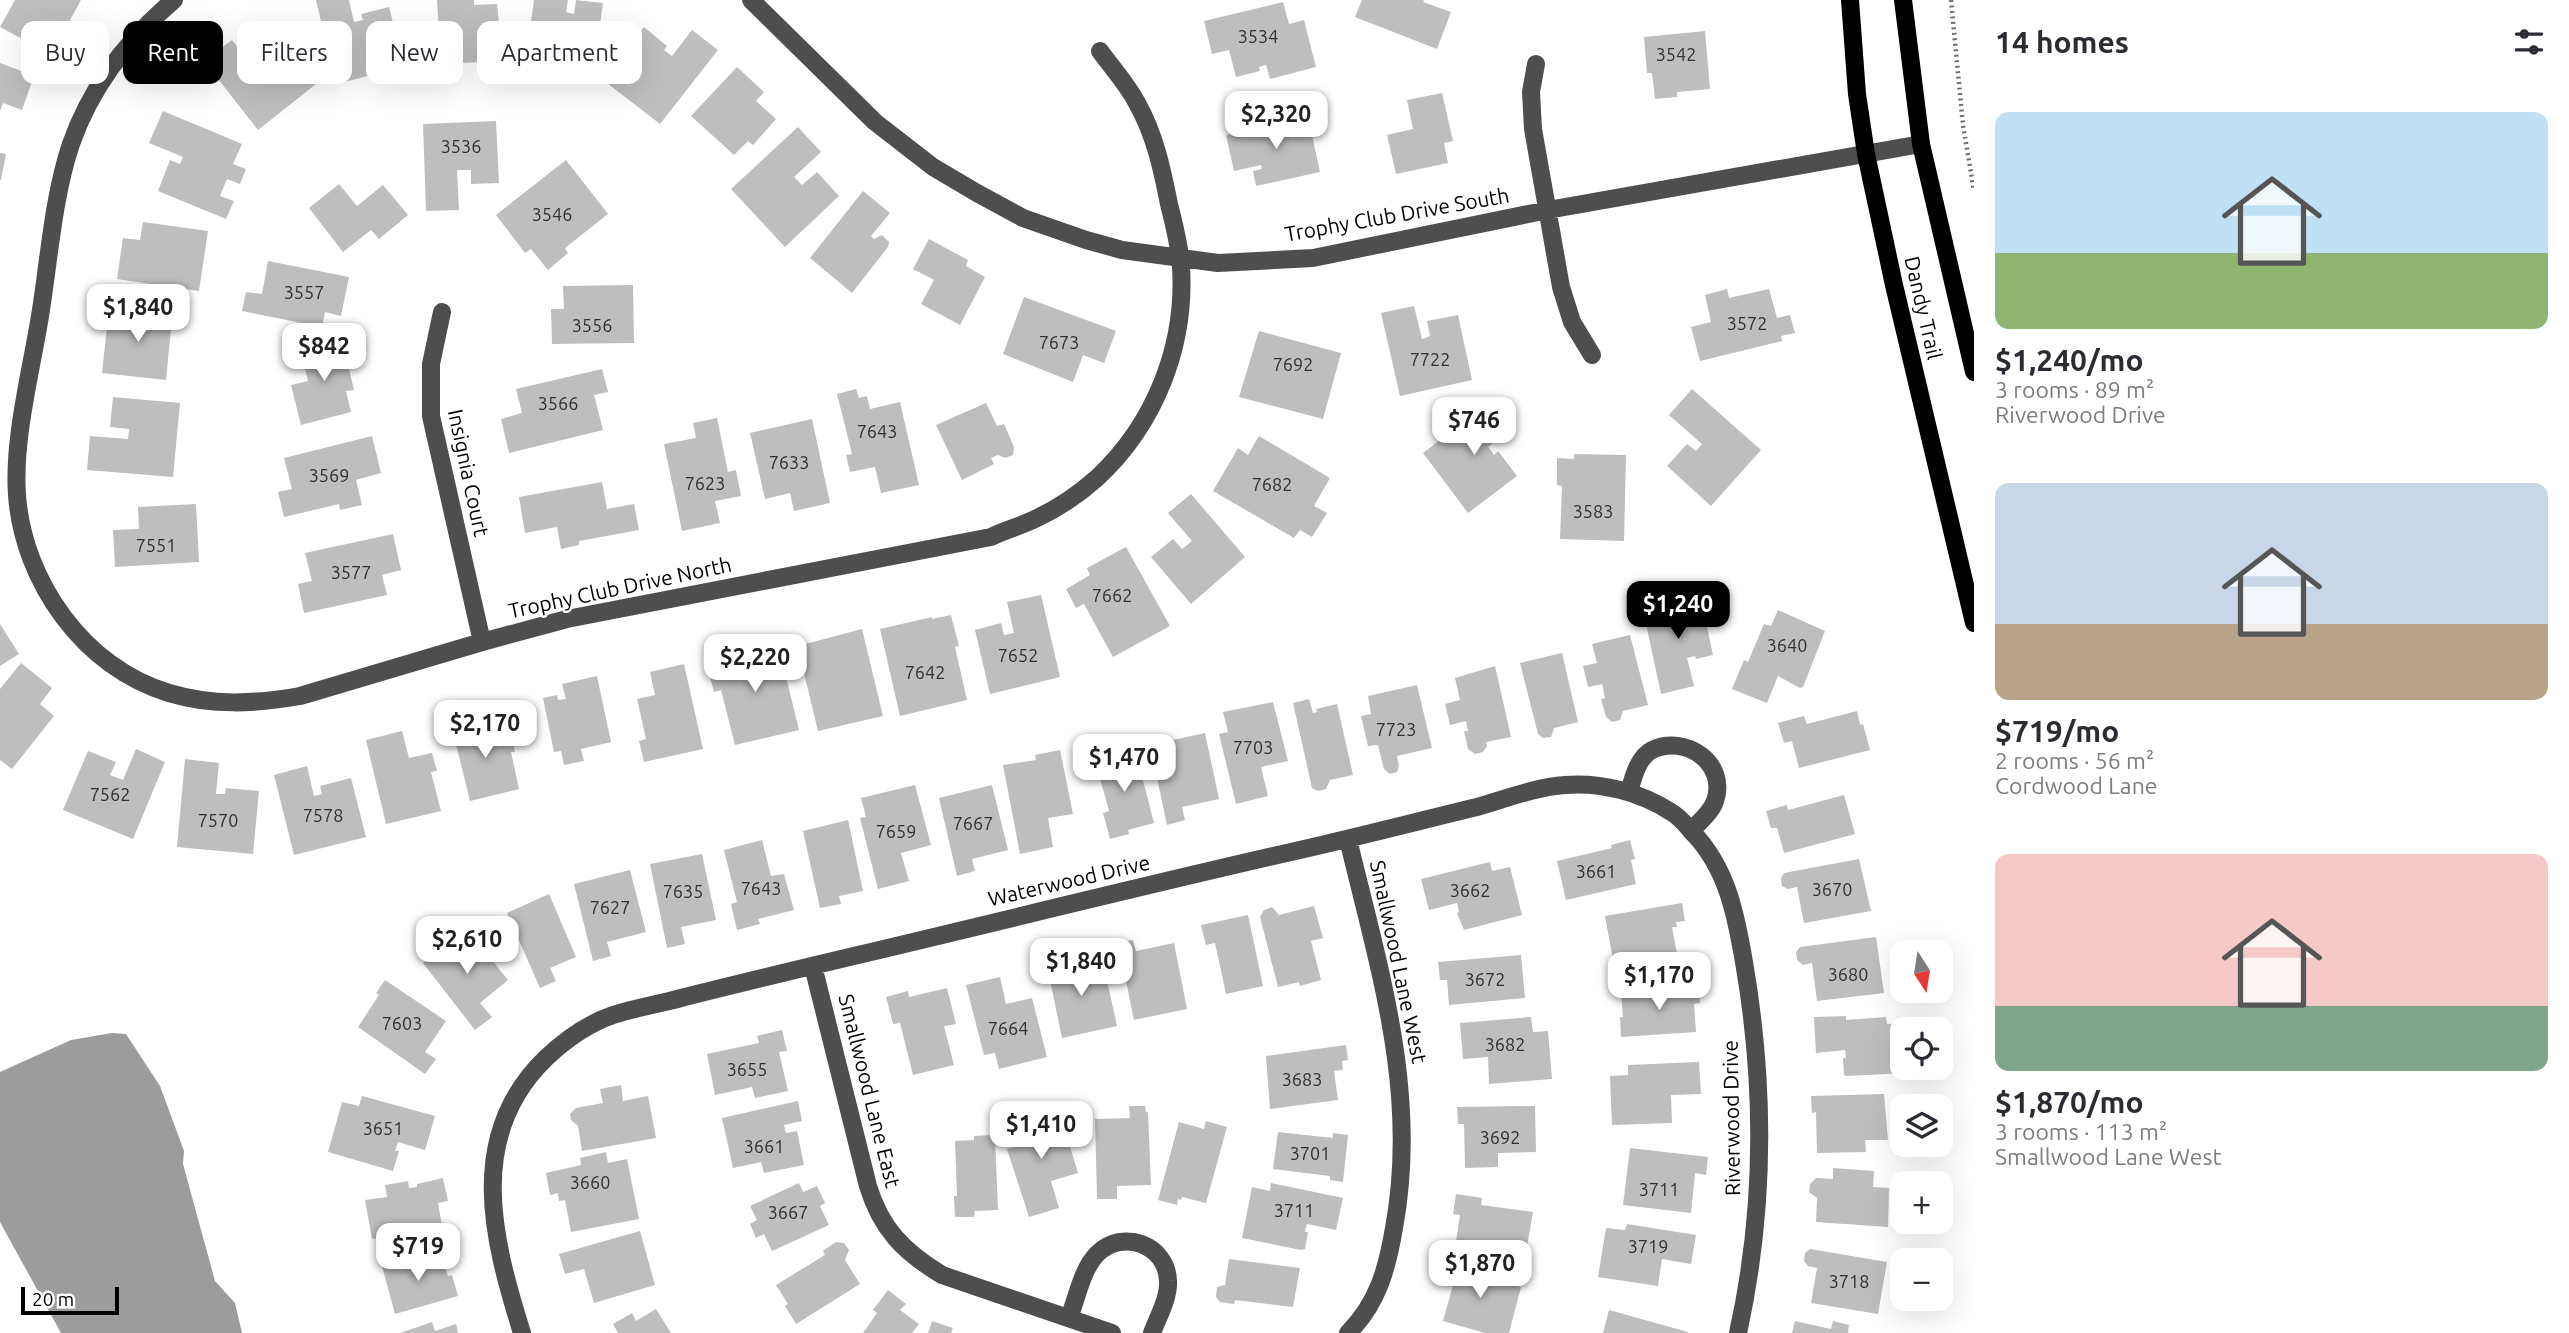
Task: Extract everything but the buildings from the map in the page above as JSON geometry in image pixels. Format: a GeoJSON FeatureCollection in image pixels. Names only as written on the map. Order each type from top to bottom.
{"type":"FeatureCollection","features":[{"type":"Feature","properties":{"kind":"main road","name":"Dandy Trail"},"geometry":{"type":"LineString","coordinates":[[1850,0],[1857,94],[1866,154],[1974,624]]}},
{"type":"Feature","properties":{"kind":"main road","name":"Dandy Trail"},"geometry":{"type":"LineString","coordinates":[[1903,0],[1921,144],[1974,372]]}},
{"type":"Feature","properties":{"kind":"street","name":"Trophy Club Drive North"},"geometry":{"type":"LineString","coordinates":[[174,0],[134,37],[114,61],[97,87],[71,145],[60,192],[19,446],[17,488],[27,551],[39,578],[62,616],[81,637],[115,667],[141,682],[168,693],[226,704],[271,702],[300,696],[567,619],[991,537],[1039,518],[1071,499],[1100,476],[1142,425],[1170,365],[1182,298],[1180,258],[1160,160],[1151,132],[1127,85],[1100,51]]}},
{"type":"Feature","properties":{"kind":"street","name":"Trophy Club Drive South"},"geometry":{"type":"LineString","coordinates":[[751,0],[875,122],[933,167],[1012,212],[1044,226],[1122,250],[1218,263],[1313,258],[1548,210],[1921,144]]}},
{"type":"Feature","properties":{"kind":"street"},"geometry":{"type":"LineString","coordinates":[[1536,64],[1531,92],[1532,114],[1565,301],[1579,336],[1592,355]]}},
{"type":"Feature","properties":{"kind":"street","name":"Insignia Court"},"geometry":{"type":"LineString","coordinates":[[442,312],[431,364],[431,416],[482,642]]}},
{"type":"Feature","properties":{"kind":"street"},"geometry":{"type":"LineString","coordinates":[[1629,792],[1634,774],[1651,750],[1665,745],[1681,744],[1696,751],[1711,765],[1717,786],[1712,807],[1691,831]]}},
{"type":"Feature","properties":{"kind":"street","name":"Waterwood Drive"},"geometry":{"type":"LineString","coordinates":[[522,1333],[496,1234],[491,1190],[496,1150],[516,1096],[543,1061],[577,1031],[604,1018],[1566,785],[1629,792],[1659,806]]}},
{"type":"Feature","properties":{"kind":"street","name":"Riverwood Drive"},"geometry":{"type":"LineString","coordinates":[[1659,806],[1680,818],[1713,859],[1729,893],[1745,970],[1755,1045],[1759,1113],[1757,1203],[1747,1287],[1738,1333]]}},
{"type":"Feature","properties":{"kind":"street","name":"Smallwood Lane West"},"geometry":{"type":"LineString","coordinates":[[1348,839],[1392,1022],[1402,1094],[1403,1138],[1399,1199],[1385,1273],[1370,1307],[1348,1333]]}},
{"type":"Feature","properties":{"kind":"street","name":"Smallwood Lane East"},"geometry":{"type":"LineString","coordinates":[[813,966],[868,1186],[878,1213],[890,1233],[916,1260],[942,1275],[1110,1333]]}},
{"type":"Feature","properties":{"kind":"street"},"geometry":{"type":"LineString","coordinates":[[1069,1318],[1090,1265],[1098,1253],[1124,1240],[1139,1242],[1157,1253],[1168,1280],[1166,1296],[1152,1333]]}},
{"type":"Feature","properties":{"kind":"path"},"geometry":{"type":"LineString","coordinates":[[1951,0],[1963,125],[1974,191]]}},
{"type":"Feature","properties":{"kind":"shaded area"},"geometry":{"type":"Polygon","coordinates":[[[112,1033],[126,1034],[160,1086],[184,1151],[183,1164],[215,1281],[235,1303],[242,1333],[61,1333],[0,1222],[0,1072],[71,1040],[112,1033]]]}}]}
